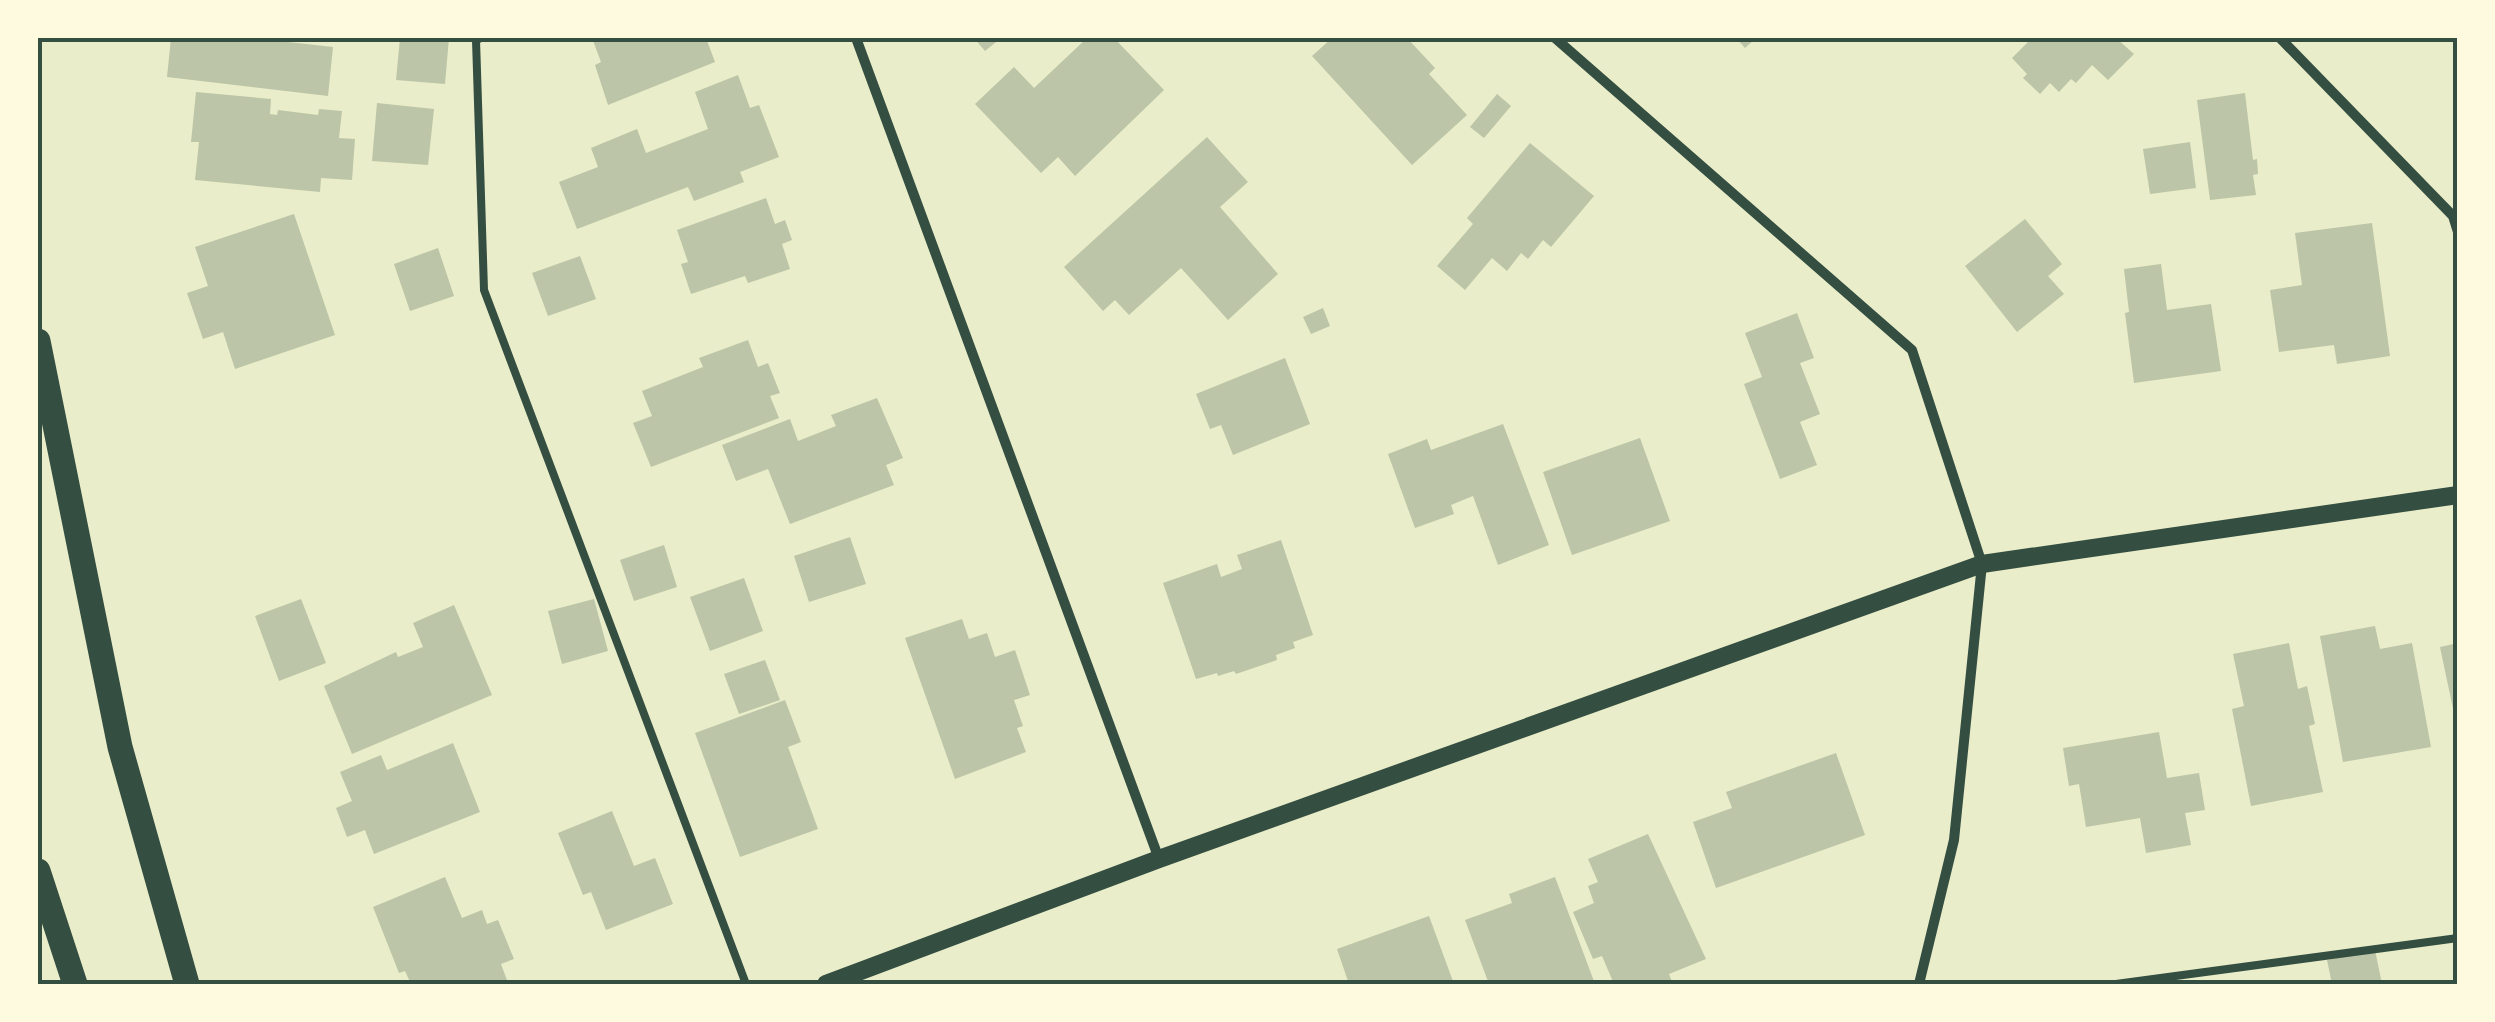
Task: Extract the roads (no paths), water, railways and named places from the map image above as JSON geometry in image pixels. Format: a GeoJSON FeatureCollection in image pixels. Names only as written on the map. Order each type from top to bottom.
{"type":"FeatureCollection","features":[{"type":"Feature","properties":{"kind":"main road"},"geometry":{"type":"LineString","coordinates":[[38,341],[120,747],[187,984]]}},
{"type":"Feature","properties":{"kind":"main road"},"geometry":{"type":"LineString","coordinates":[[38,871],[75,984]]}},
{"type":"Feature","properties":{"kind":"street"},"geometry":{"type":"LineString","coordinates":[[856,38],[1159,859]]}},
{"type":"Feature","properties":{"kind":"street"},"geometry":{"type":"LineString","coordinates":[[1555,38],[1912,350],[1982,564],[1954,840],[1919,984]]}},
{"type":"Feature","properties":{"kind":"street"},"geometry":{"type":"LineString","coordinates":[[2280,38],[2453,216],[2458,232]]}},
{"type":"Feature","properties":{"kind":"street"},"geometry":{"type":"LineString","coordinates":[[826,984],[1159,859],[1982,564],[2458,494]]}},
{"type":"Feature","properties":{"kind":"lane"},"geometry":{"type":"LineString","coordinates":[[481,38],[476,40],[484,290],[746,984]]}},
{"type":"Feature","properties":{"kind":"lane"},"geometry":{"type":"LineString","coordinates":[[2116,984],[2458,938]]}}]}
